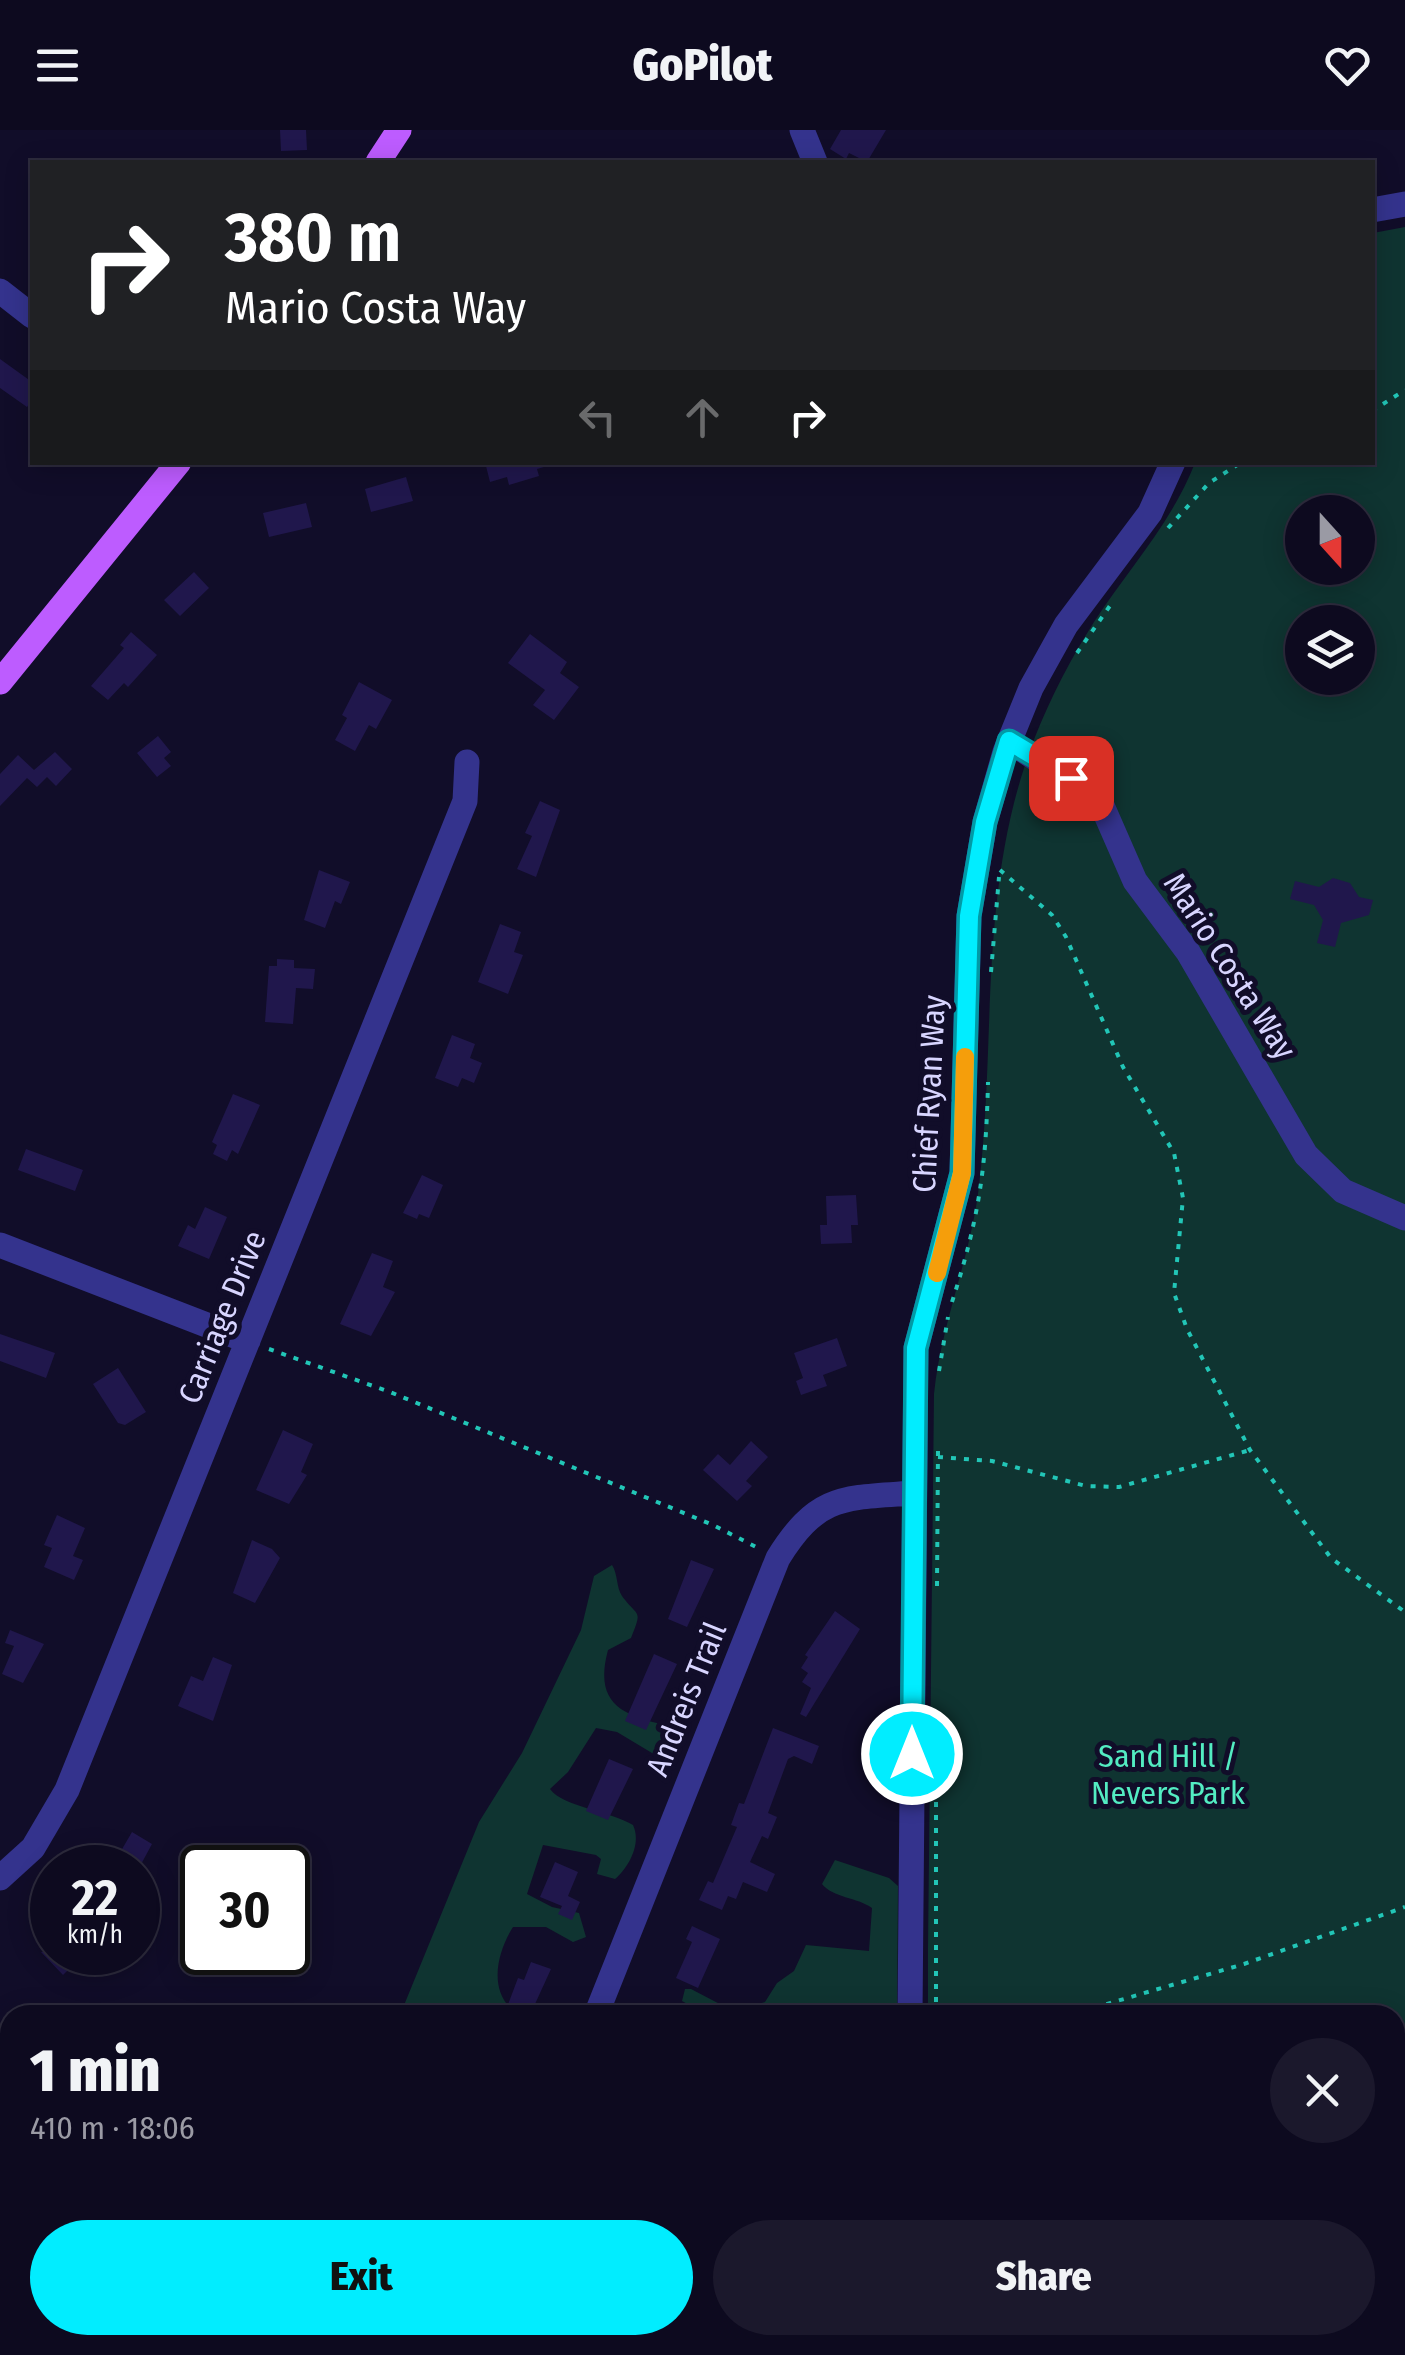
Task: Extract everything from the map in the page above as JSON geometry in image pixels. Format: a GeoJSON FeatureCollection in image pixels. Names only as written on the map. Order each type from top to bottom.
{"type":"FeatureCollection","features":[{"type":"Feature","properties":{"kind":"main road"},"geometry":{"type":"LineString","coordinates":[[379,160],[398,130]]}},
{"type":"Feature","properties":{"kind":"main road"},"geometry":{"type":"LineString","coordinates":[[0,682],[177,465]]}},
{"type":"Feature","properties":{"kind":"street"},"geometry":{"type":"LineString","coordinates":[[796,160],[801,130]]}},
{"type":"Feature","properties":{"kind":"street"},"geometry":{"type":"LineString","coordinates":[[801,130],[814,160]]}},
{"type":"Feature","properties":{"kind":"street"},"geometry":{"type":"LineString","coordinates":[[1375,209],[1405,204]]}},
{"type":"Feature","properties":{"kind":"street"},"geometry":{"type":"LineString","coordinates":[[0,291],[30,314]]}},
{"type":"Feature","properties":{"kind":"street","name":"Chief Ryan Way"},"geometry":{"type":"LineString","coordinates":[[910,2005],[914,1494],[926,1456],[916,1348],[962,1173],[969,916],[985,822],[1009,741],[1031,688],[1066,625],[1150,513],[1173,465]]}},
{"type":"Feature","properties":{"kind":"street","name":"Mario Costa Way"},"geometry":{"type":"LineString","coordinates":[[1009,741],[1100,801],[1135,881],[1188,952],[1306,1155],[1326,1179],[1405,1218]]}},
{"type":"Feature","properties":{"kind":"street","name":"Carriage Drive"},"geometry":{"type":"LineString","coordinates":[[0,1878],[33,1848],[66,1790],[465,800],[467,762]]}},
{"type":"Feature","properties":{"kind":"street"},"geometry":{"type":"LineString","coordinates":[[0,1245],[248,1341]]}},
{"type":"Feature","properties":{"kind":"street","name":"Andreis Trail"},"geometry":{"type":"LineString","coordinates":[[600,2005],[778,1558],[801,1520],[842,1499],[914,1494]]}},
{"type":"Feature","properties":{"kind":"path"},"geometry":{"type":"LineString","coordinates":[[1375,410],[1405,390]]}},
{"type":"Feature","properties":{"kind":"path"},"geometry":{"type":"LineString","coordinates":[[1159,538],[1209,483],[1237,465]]}},
{"type":"Feature","properties":{"kind":"path"},"geometry":{"type":"LineString","coordinates":[[1070,662],[1122,588]]}},
{"type":"Feature","properties":{"kind":"path"},"geometry":{"type":"LineString","coordinates":[[990,982],[1001,859]]}},
{"type":"Feature","properties":{"kind":"path"},"geometry":{"type":"LineString","coordinates":[[1000,870],[1052,915],[1066,937],[1124,1066],[1174,1154],[1183,1198],[1174,1293],[1187,1329],[1250,1450],[1331,1558],[1405,1612]]}},
{"type":"Feature","properties":{"kind":"path"},"geometry":{"type":"LineString","coordinates":[[938,1378],[942,1343],[976,1224],[986,1172],[988,1065]]}},
{"type":"Feature","properties":{"kind":"path"},"geometry":{"type":"LineString","coordinates":[[248,1341],[390,1392],[713,1525],[778,1558]]}},
{"type":"Feature","properties":{"kind":"path"},"geometry":{"type":"LineString","coordinates":[[937,1589],[926,1456],[938,1442]]}},
{"type":"Feature","properties":{"kind":"path"},"geometry":{"type":"LineString","coordinates":[[926,1456],[992,1461],[1086,1486],[1120,1487],[1250,1450]]}},
{"type":"Feature","properties":{"kind":"path"},"geometry":{"type":"LineString","coordinates":[[936,1748],[936,2005]]}},
{"type":"Feature","properties":{"kind":"path"},"geometry":{"type":"LineString","coordinates":[[1103,2005],[1244,1964],[1405,1907]]}},
{"type":"Feature","properties":{"kind":"green space","name":"Sand Hill / Nevers Park"},"geometry":{"type":"Polygon","coordinates":[[[1405,227],[1405,2005],[928,2005],[934,1394],[979,1186],[992,960],[1004,848],[1035,737],[1069,664],[1162,526],[1194,465],[1375,465],[1375,233],[1405,227]]]}},
{"type":"Feature","properties":{"kind":"green space"},"geometry":{"type":"Polygon","coordinates":[[[612,1565],[620,1592],[638,1617],[631,1638],[608,1650],[608,1694],[624,1711],[666,1725],[670,1746],[657,1756],[617,1732],[596,1728],[568,1772],[550,1789],[565,1800],[633,1825],[636,1840],[632,1855],[615,1879],[597,1874],[601,1859],[596,1855],[543,1845],[527,1894],[552,1907],[579,1913],[586,1937],[573,1942],[546,1927],[513,1927],[502,1949],[498,1974],[508,2005],[404,2005],[479,1822],[522,1753],[581,1630],[594,1576],[612,1565]]]}},
{"type":"Feature","properties":{"kind":"green space"},"geometry":{"type":"Polygon","coordinates":[[[835,1860],[889,1878],[898,1886],[897,2005],[756,2005],[765,2002],[777,1983],[794,1971],[806,1945],[869,1951],[872,1908],[822,1884],[835,1860]]]}},
{"type":"Feature","properties":{"kind":"green space"},"geometry":{"type":"Polygon","coordinates":[[[685,1989],[722,2005],[689,2005],[682,2001],[685,1989]]]}},
{"type":"Feature","properties":{"kind":"building"},"geometry":{"type":"Polygon","coordinates":[[[280,130],[306,130],[307,150],[281,151],[280,130]]]}},
{"type":"Feature","properties":{"kind":"building"},"geometry":{"type":"Polygon","coordinates":[[[841,130],[886,130],[868,160],[849,153],[846,159],[830,149],[841,130]]]}},
{"type":"Feature","properties":{"kind":"building"},"geometry":{"type":"Polygon","coordinates":[[[0,359],[30,381],[30,403],[27,407],[0,388],[0,359]]]}},
{"type":"Feature","properties":{"kind":"building"},"geometry":{"type":"Polygon","coordinates":[[[486,465],[544,465],[537,469],[539,476],[509,485],[507,477],[490,482],[486,465]]]}},
{"type":"Feature","properties":{"kind":"building"},"geometry":{"type":"Polygon","coordinates":[[[406,477],[413,501],[371,512],[365,489],[406,477]]]}},
{"type":"Feature","properties":{"kind":"building"},"geometry":{"type":"Polygon","coordinates":[[[306,503],[312,527],[269,537],[263,513],[306,503]]]}},
{"type":"Feature","properties":{"kind":"building"},"geometry":{"type":"Polygon","coordinates":[[[194,572],[209,588],[180,616],[164,600],[194,572]]]}},
{"type":"Feature","properties":{"kind":"building"},"geometry":{"type":"Polygon","coordinates":[[[131,632],[157,655],[128,687],[124,683],[108,700],[91,686],[124,648],[120,645],[131,632]]]}},
{"type":"Feature","properties":{"kind":"building"},"geometry":{"type":"Polygon","coordinates":[[[530,634],[567,662],[560,673],[579,687],[554,720],[533,705],[545,690],[508,663],[530,634]]]}},
{"type":"Feature","properties":{"kind":"building"},"geometry":{"type":"Polygon","coordinates":[[[359,682],[392,700],[376,729],[369,725],[355,751],[335,740],[347,718],[342,715],[359,682]]]}},
{"type":"Feature","properties":{"kind":"building"},"geometry":{"type":"Polygon","coordinates":[[[158,736],[171,752],[164,758],[171,766],[157,777],[137,753],[158,736]]]}},
{"type":"Feature","properties":{"kind":"building"},"geometry":{"type":"Polygon","coordinates":[[[55,752],[72,769],[56,786],[47,777],[37,787],[27,778],[0,806],[0,774],[18,755],[34,770],[55,752]]]}},
{"type":"Feature","properties":{"kind":"building"},"geometry":{"type":"Polygon","coordinates":[[[540,801],[560,810],[536,877],[517,869],[532,836],[525,833],[540,801]]]}},
{"type":"Feature","properties":{"kind":"building"},"geometry":{"type":"Polygon","coordinates":[[[319,870],[350,882],[341,904],[335,901],[325,928],[304,920],[319,870]]]}},
{"type":"Feature","properties":{"kind":"building"},"geometry":{"type":"Polygon","coordinates":[[[1333,878],[1350,883],[1359,897],[1373,900],[1369,915],[1341,923],[1335,947],[1317,943],[1323,920],[1314,905],[1290,899],[1295,881],[1319,887],[1333,878]]]}},
{"type":"Feature","properties":{"kind":"building"},"geometry":{"type":"Polygon","coordinates":[[[500,924],[521,932],[514,952],[523,955],[508,994],[478,982],[500,924]]]}},
{"type":"Feature","properties":{"kind":"building"},"geometry":{"type":"Polygon","coordinates":[[[277,959],[294,960],[294,968],[315,969],[313,989],[296,988],[293,1024],[265,1022],[269,966],[277,966],[277,959]]]}},
{"type":"Feature","properties":{"kind":"building"},"geometry":{"type":"Polygon","coordinates":[[[452,1035],[475,1044],[470,1058],[482,1063],[474,1083],[462,1078],[458,1087],[435,1078],[452,1035]]]}},
{"type":"Feature","properties":{"kind":"building"},"geometry":{"type":"Polygon","coordinates":[[[233,1094],[260,1105],[238,1154],[232,1150],[227,1161],[213,1154],[217,1145],[212,1142],[233,1094]]]}},
{"type":"Feature","properties":{"kind":"building"},"geometry":{"type":"Polygon","coordinates":[[[26,1149],[83,1170],[75,1191],[18,1170],[26,1149]]]}},
{"type":"Feature","properties":{"kind":"building"},"geometry":{"type":"Polygon","coordinates":[[[422,1175],[443,1185],[429,1218],[419,1214],[417,1219],[403,1213],[422,1175]]]}},
{"type":"Feature","properties":{"kind":"building"},"geometry":{"type":"Polygon","coordinates":[[[856,1195],[858,1225],[851,1225],[852,1243],[821,1244],[820,1225],[827,1225],[826,1196],[856,1195]]]}},
{"type":"Feature","properties":{"kind":"building"},"geometry":{"type":"Polygon","coordinates":[[[205,1207],[227,1217],[209,1259],[178,1246],[188,1225],[195,1229],[205,1207]]]}},
{"type":"Feature","properties":{"kind":"building"},"geometry":{"type":"Polygon","coordinates":[[[372,1253],[393,1261],[383,1287],[395,1292],[371,1336],[340,1324],[372,1253]]]}},
{"type":"Feature","properties":{"kind":"building"},"geometry":{"type":"Polygon","coordinates":[[[0,1334],[55,1353],[46,1378],[0,1361],[0,1334]]]}},
{"type":"Feature","properties":{"kind":"building"},"geometry":{"type":"Polygon","coordinates":[[[837,1338],[847,1366],[823,1375],[827,1386],[801,1395],[796,1381],[803,1378],[794,1353],[837,1338]]]}},
{"type":"Feature","properties":{"kind":"building"},"geometry":{"type":"Polygon","coordinates":[[[118,1368],[146,1412],[125,1425],[118,1423],[93,1384],[118,1368]]]}},
{"type":"Feature","properties":{"kind":"building"},"geometry":{"type":"Polygon","coordinates":[[[283,1430],[313,1444],[301,1472],[307,1475],[289,1504],[256,1490],[283,1430]]]}},
{"type":"Feature","properties":{"kind":"building"},"geometry":{"type":"Polygon","coordinates":[[[751,1441],[768,1457],[746,1481],[752,1486],[737,1501],[703,1470],[718,1454],[730,1465],[751,1441]]]}},
{"type":"Feature","properties":{"kind":"building"},"geometry":{"type":"Polygon","coordinates":[[[57,1515],[85,1528],[73,1556],[83,1560],[74,1580],[44,1567],[52,1548],[44,1545],[57,1515]]]}},
{"type":"Feature","properties":{"kind":"building"},"geometry":{"type":"Polygon","coordinates":[[[252,1540],[272,1549],[280,1558],[255,1603],[233,1593],[252,1540]]]}},
{"type":"Feature","properties":{"kind":"building"},"geometry":{"type":"Polygon","coordinates":[[[691,1560],[714,1569],[687,1627],[668,1619],[691,1560]]]}},
{"type":"Feature","properties":{"kind":"building"},"geometry":{"type":"Polygon","coordinates":[[[835,1611],[860,1629],[806,1717],[800,1714],[811,1688],[802,1682],[808,1673],[801,1668],[808,1657],[805,1655],[835,1611]]]}},
{"type":"Feature","properties":{"kind":"building"},"geometry":{"type":"Polygon","coordinates":[[[10,1630],[44,1644],[23,1683],[2,1674],[14,1646],[5,1643],[10,1630]]]}},
{"type":"Feature","properties":{"kind":"building"},"geometry":{"type":"Polygon","coordinates":[[[654,1654],[677,1664],[646,1730],[625,1721],[654,1654]]]}},
{"type":"Feature","properties":{"kind":"building"},"geometry":{"type":"Polygon","coordinates":[[[213,1657],[232,1665],[213,1721],[178,1706],[191,1676],[203,1681],[213,1657]]]}},
{"type":"Feature","properties":{"kind":"building"},"geometry":{"type":"Polygon","coordinates":[[[773,1728],[819,1746],[812,1764],[794,1756],[788,1759],[768,1813],[777,1817],[768,1839],[762,1836],[750,1862],[775,1874],[767,1892],[743,1882],[736,1899],[728,1896],[722,1910],[699,1900],[708,1881],[713,1883],[737,1827],[731,1825],[739,1803],[744,1804],[773,1728]]]}},
{"type":"Feature","properties":{"kind":"building"},"geometry":{"type":"Polygon","coordinates":[[[609,1759],[633,1769],[608,1820],[586,1811],[609,1759]]]}},
{"type":"Feature","properties":{"kind":"building"},"geometry":{"type":"Polygon","coordinates":[[[132,1832],[152,1844],[151,1845],[124,1845],[132,1832]]]}},
{"type":"Feature","properties":{"kind":"building"},"geometry":{"type":"Polygon","coordinates":[[[555,1862],[578,1872],[568,1896],[580,1902],[572,1920],[558,1914],[562,1906],[540,1897],[555,1862]]]}},
{"type":"Feature","properties":{"kind":"building"},"geometry":{"type":"Polygon","coordinates":[[[692,1926],[720,1939],[698,1988],[676,1978],[692,1942],[686,1939],[692,1926]]]}},
{"type":"Feature","properties":{"kind":"building"},"geometry":{"type":"Polygon","coordinates":[[[531,1962],[551,1969],[535,2005],[508,2005],[518,1978],[524,1980],[531,1962]]]}},
{"type":"Feature","properties":{"kind":"slow traffic"},"geometry":{"type":"LineString","coordinates":[[937,1273],[962,1173],[965,1057]]}},
{"type":"Feature","properties":{"kind":"route"},"geometry":{"type":"LineString","coordinates":[[912,1754],[916,1348],[951,1228],[962,1173],[969,916],[985,822],[1009,741],[1071,778]]}}]}
